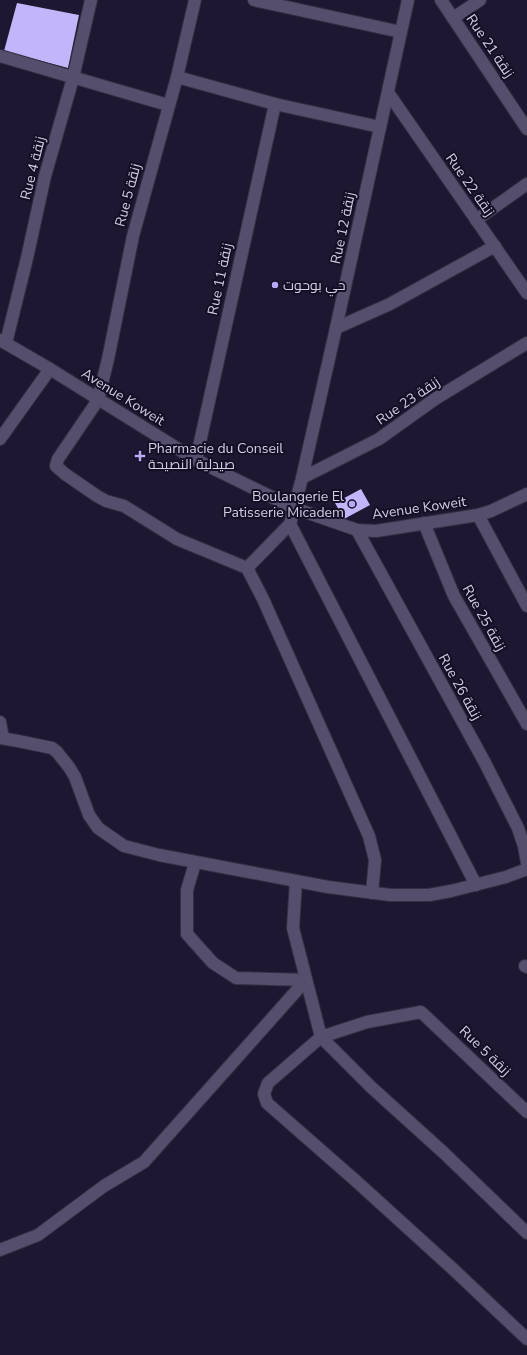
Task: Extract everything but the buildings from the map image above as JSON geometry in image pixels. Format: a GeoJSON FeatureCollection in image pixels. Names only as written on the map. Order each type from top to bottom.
{"type":"FeatureCollection","features":[{"type":"Feature","properties":{"kind":"street","name":"Rue 4 زنقة"},"geometry":{"type":"LineString","coordinates":[[3,342],[27,258],[45,176],[73,78],[90,0]]}},
{"type":"Feature","properties":{"kind":"street","name":"Rue 5 زنقة"},"geometry":{"type":"LineString","coordinates":[[98,400],[108,359],[132,236],[176,77],[195,0]]}},
{"type":"Feature","properties":{"kind":"street"},"geometry":{"type":"LineString","coordinates":[[254,0],[401,32]]}},
{"type":"Feature","properties":{"kind":"street","name":"Rue 12 زنقة"},"geometry":{"type":"LineString","coordinates":[[290,524],[302,478],[380,127],[389,94],[408,0]]}},
{"type":"Feature","properties":{"kind":"street","name":"Rue 21 زنقة"},"geometry":{"type":"LineString","coordinates":[[441,0],[527,129]]}},
{"type":"Feature","properties":{"kind":"street"},"geometry":{"type":"LineString","coordinates":[[453,18],[480,0]]}},
{"type":"Feature","properties":{"kind":"street"},"geometry":{"type":"LineString","coordinates":[[0,56],[168,105]]}},
{"type":"Feature","properties":{"kind":"street"},"geometry":{"type":"LineString","coordinates":[[176,77],[274,104],[380,127]]}},
{"type":"Feature","properties":{"kind":"street","name":"Rue 22 زنقة"},"geometry":{"type":"LineString","coordinates":[[389,94],[527,293]]}},
{"type":"Feature","properties":{"kind":"street","name":"Rue 11 زنقة"},"geometry":{"type":"LineString","coordinates":[[196,460],[274,104]]}},
{"type":"Feature","properties":{"kind":"street"},"geometry":{"type":"LineString","coordinates":[[476,220],[527,184]]}},
{"type":"Feature","properties":{"kind":"street"},"geometry":{"type":"LineString","coordinates":[[336,328],[390,304],[495,246]]}},
{"type":"Feature","properties":{"kind":"street","name":"Avenue Koweit"},"geometry":{"type":"LineString","coordinates":[[3,342],[50,369],[196,460],[294,508],[357,530],[376,531],[478,515],[491,511],[527,494]]}},
{"type":"Feature","properties":{"kind":"street","name":"Rue 23 زنقة"},"geometry":{"type":"LineString","coordinates":[[302,478],[379,438],[435,399],[527,343]]}},
{"type":"Feature","properties":{"kind":"street"},"geometry":{"type":"LineString","coordinates":[[0,439],[50,369]]}},
{"type":"Feature","properties":{"kind":"street"},"geometry":{"type":"LineString","coordinates":[[98,400],[58,459],[55,465],[56,468],[106,501],[124,506],[177,538],[247,568],[263,599],[369,836],[376,860],[372,893]]}},
{"type":"Feature","properties":{"kind":"street"},"geometry":{"type":"LineString","coordinates":[[478,515],[527,606]]}},
{"type":"Feature","properties":{"kind":"street","name":"Rue 25 زنقة"},"geometry":{"type":"LineString","coordinates":[[424,523],[454,596],[527,724]]}},
{"type":"Feature","properties":{"kind":"street"},"geometry":{"type":"LineString","coordinates":[[247,568],[290,524],[476,885]]}},
{"type":"Feature","properties":{"kind":"street","name":"Rue 26 زنقة"},"geometry":{"type":"LineString","coordinates":[[357,530],[484,761],[518,828],[524,846],[527,863]]}},
{"type":"Feature","properties":{"kind":"street"},"geometry":{"type":"LineString","coordinates":[[0,722],[1,738],[52,748],[58,752],[75,777],[89,815],[98,828],[124,846],[195,863],[296,881],[390,895],[429,895],[451,891],[506,877],[527,869]]}},
{"type":"Feature","properties":{"kind":"street"},"geometry":{"type":"LineString","coordinates":[[195,863],[187,890],[187,934],[213,963],[236,978],[306,980]]}},
{"type":"Feature","properties":{"kind":"street"},"geometry":{"type":"LineString","coordinates":[[296,881],[293,928],[321,1036],[372,1087],[444,1153],[527,1233]]}},
{"type":"Feature","properties":{"kind":"street"},"geometry":{"type":"LineString","coordinates":[[0,1250],[38,1235],[104,1186],[144,1162],[306,980]]}},
{"type":"Feature","properties":{"kind":"street","name":"Rue 5 زنقة"},"geometry":{"type":"LineString","coordinates":[[321,1036],[368,1022],[421,1012],[527,1112]]}},
{"type":"Feature","properties":{"kind":"street"},"geometry":{"type":"LineString","coordinates":[[321,1036],[268,1083],[264,1094],[267,1103],[356,1181],[527,1339]]}},
{"type":"Feature","properties":{"kind":"place","name":"حي بوحوت"},"geometry":{"type":"Point","coordinates":[275,285]}},
{"type":"Feature","properties":{"kind":"place","name":"Pharmacie du Conseil صيدلية النصيحة"},"geometry":{"type":"Point","coordinates":[140,456]}},
{"type":"Feature","properties":{"kind":"place","name":"Boulangerie El Patisserie Micadem"},"geometry":{"type":"Point","coordinates":[352,504]}}]}
